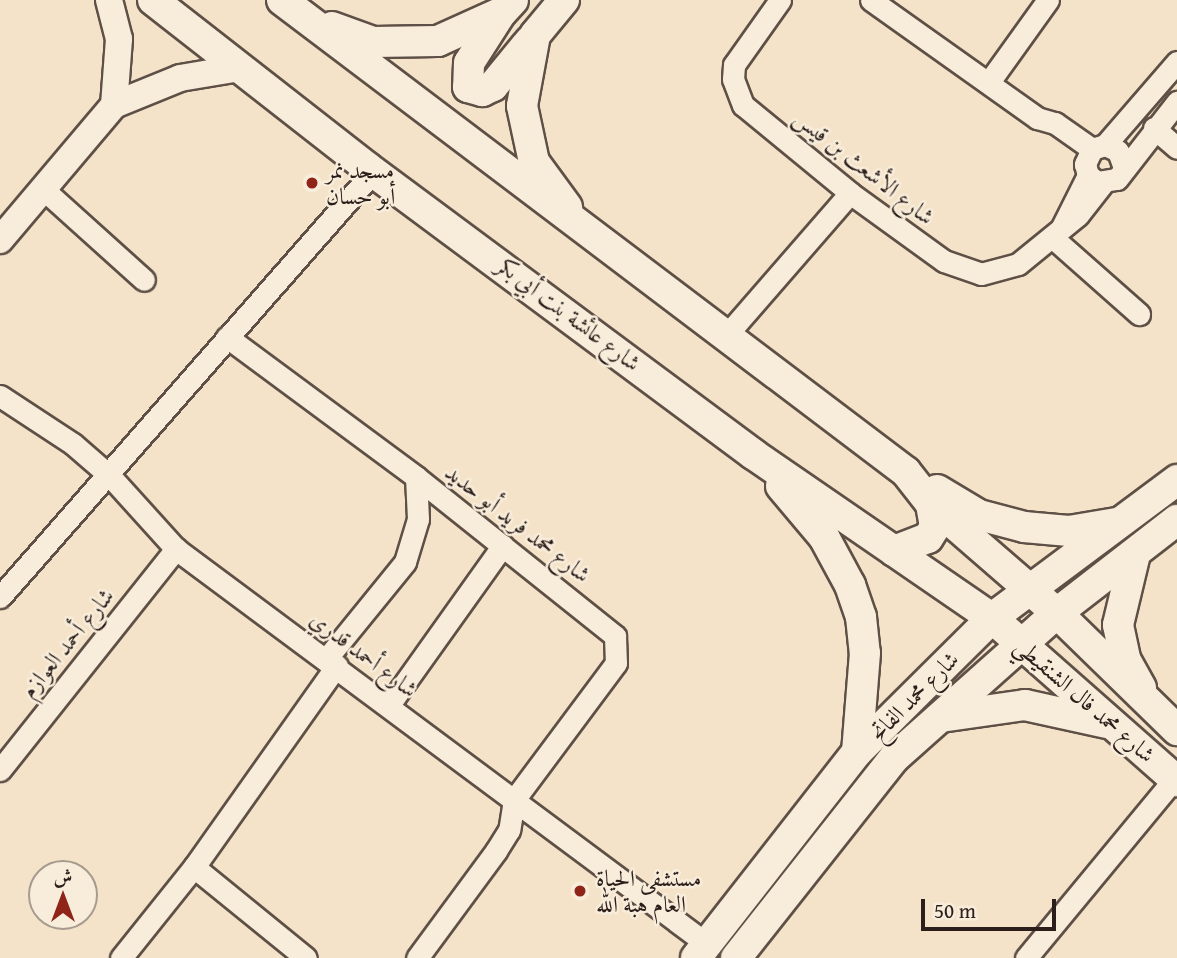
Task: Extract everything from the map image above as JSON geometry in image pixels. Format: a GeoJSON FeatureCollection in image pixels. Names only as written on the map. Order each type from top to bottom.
{"type":"FeatureCollection","features":[{"type":"Feature","properties":{"kind":"main road","name":"شارع عائشة بنت أبي بكر"},"geometry":{"type":"LineString","coordinates":[[153,0],[373,172],[753,454],[992,618]]}},
{"type":"Feature","properties":{"kind":"main road"},"geometry":{"type":"LineString","coordinates":[[508,6],[469,63],[465,80],[473,91],[493,86],[564,0]]}},
{"type":"Feature","properties":{"kind":"main road"},"geometry":{"type":"LineString","coordinates":[[290,6],[373,42],[404,44],[438,41],[508,6]]}},
{"type":"Feature","properties":{"kind":"main road"},"geometry":{"type":"LineString","coordinates":[[290,6],[724,338],[906,472],[979,515],[1024,527],[1069,531],[1127,521]]}},
{"type":"Feature","properties":{"kind":"main road"},"geometry":{"type":"LineString","coordinates":[[535,35],[522,106],[525,134],[534,162],[584,230]]}},
{"type":"Feature","properties":{"kind":"main road"},"geometry":{"type":"LineString","coordinates":[[753,454],[824,537],[850,585],[861,617],[865,653],[858,752]]}},
{"type":"Feature","properties":{"kind":"main road"},"geometry":{"type":"LineString","coordinates":[[906,472],[931,504],[1028,589]]}},
{"type":"Feature","properties":{"kind":"main road","name":"شارع محمد الفاتح"},"geometry":{"type":"LineString","coordinates":[[701,951],[858,752],[992,618],[1028,589],[1127,521],[1177,480]]}},
{"type":"Feature","properties":{"kind":"main road"},"geometry":{"type":"LineString","coordinates":[[894,551],[928,538],[935,527],[931,504]]}},
{"type":"Feature","properties":{"kind":"main road","name":"شارع محمد الفاتح"},"geometry":{"type":"LineString","coordinates":[[736,958],[894,758],[1057,613],[1177,520]]}},
{"type":"Feature","properties":{"kind":"main road"},"geometry":{"type":"LineString","coordinates":[[1135,554],[1118,625],[1125,659],[1153,710]]}},
{"type":"Feature","properties":{"kind":"main road","name":"شارع محمد فال الشنقيطي"},"geometry":{"type":"LineString","coordinates":[[1028,589],[1057,613],[1153,710],[1177,730]]}},
{"type":"Feature","properties":{"kind":"main road","name":"شارع محمد فال الشنقيطي"},"geometry":{"type":"LineString","coordinates":[[992,618],[1176,780]]}},
{"type":"Feature","properties":{"kind":"main road"},"geometry":{"type":"LineString","coordinates":[[941,717],[1025,705],[1060,709],[1113,725]]}},
{"type":"Feature","properties":{"kind":"street"},"geometry":{"type":"LineString","coordinates":[[109,0],[119,39],[114,105]]}},
{"type":"Feature","properties":{"kind":"street","name":"شارع الأشعث بن قيس"},"geometry":{"type":"LineString","coordinates":[[780,0],[740,52],[734,65],[736,93],[743,105],[850,193],[962,271],[1001,272],[1057,233]]}},
{"type":"Feature","properties":{"kind":"street"},"geometry":{"type":"LineString","coordinates":[[871,0],[1037,118],[1055,123],[1095,163],[1117,179],[1124,165],[1177,102]]}},
{"type":"Feature","properties":{"kind":"street"},"geometry":{"type":"LineString","coordinates":[[989,82],[1048,0]]}},
{"type":"Feature","properties":{"kind":"street"},"geometry":{"type":"LineString","coordinates":[[1139,314],[1057,233],[1095,163],[1177,62]]}},
{"type":"Feature","properties":{"kind":"street"},"geometry":{"type":"LineString","coordinates":[[0,240],[114,105],[180,78],[240,68]]}},
{"type":"Feature","properties":{"kind":"street"},"geometry":{"type":"LineString","coordinates":[[1154,128],[1177,148]]}},
{"type":"Feature","properties":{"kind":"street"},"geometry":{"type":"LineString","coordinates":[[0,597],[110,476],[227,337],[373,172]]}},
{"type":"Feature","properties":{"kind":"street"},"geometry":{"type":"LineString","coordinates":[[42,188],[144,280]]}},
{"type":"Feature","properties":{"kind":"street"},"geometry":{"type":"LineString","coordinates":[[724,338],[850,193]]}},
{"type":"Feature","properties":{"kind":"street","name":"شارع محمد فريد أبو حديد"},"geometry":{"type":"LineString","coordinates":[[227,337],[416,477],[606,625],[617,649],[616,663],[514,800]]}},
{"type":"Feature","properties":{"kind":"street","name":"شارع أحمد قدري"},"geometry":{"type":"LineString","coordinates":[[0,396],[73,444],[110,476],[176,549],[332,661],[514,800],[701,951]]}},
{"type":"Feature","properties":{"kind":"street"},"geometry":{"type":"LineString","coordinates":[[121,958],[194,867],[332,661],[405,562],[418,519],[416,477]]}},
{"type":"Feature","properties":{"kind":"street"},"geometry":{"type":"LineString","coordinates":[[389,705],[503,545]]}},
{"type":"Feature","properties":{"kind":"street","name":"شارع أحمد العوازم"},"geometry":{"type":"LineString","coordinates":[[0,770],[176,549]]}},
{"type":"Feature","properties":{"kind":"street"},"geometry":{"type":"LineString","coordinates":[[1026,958],[1176,780]]}},
{"type":"Feature","properties":{"kind":"street"},"geometry":{"type":"LineString","coordinates":[[417,958],[509,830],[514,800]]}},
{"type":"Feature","properties":{"kind":"street"},"geometry":{"type":"LineString","coordinates":[[194,867],[306,958]]}},
{"type":"Feature","properties":{"kind":"place","name":"مسجد نمر أبو حسان"},"geometry":{"type":"Point","coordinates":[312,183]}},
{"type":"Feature","properties":{"kind":"place","name":"مستشفى الحياة العام هبة الله"},"geometry":{"type":"Point","coordinates":[580,891]}}]}
